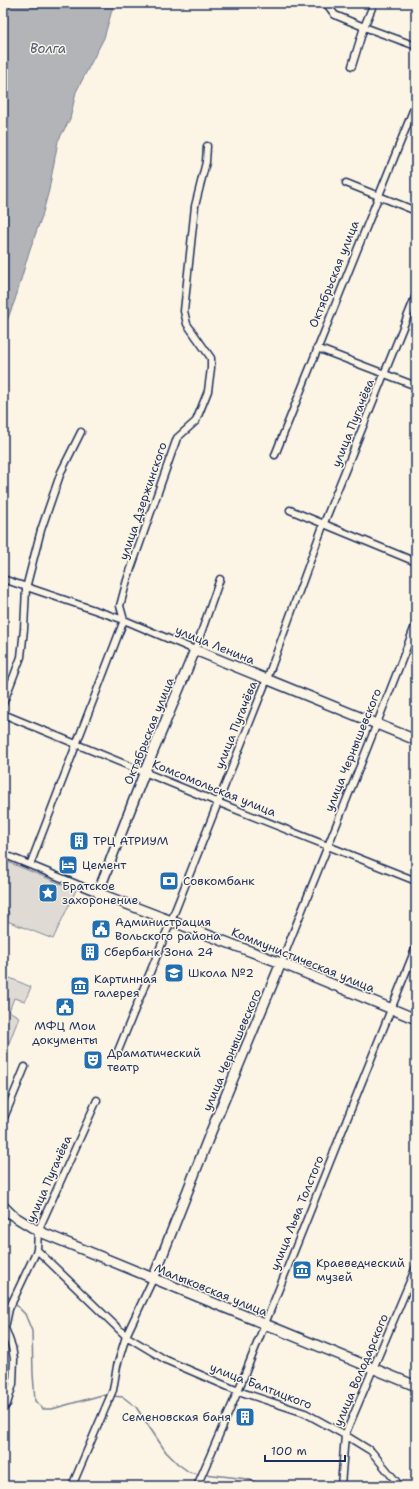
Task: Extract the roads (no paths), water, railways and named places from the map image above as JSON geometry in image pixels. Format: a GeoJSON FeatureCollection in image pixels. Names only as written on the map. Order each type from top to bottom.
{"type":"FeatureCollection","features":[{"type":"Feature","properties":{"kind":"street"},"geometry":{"type":"LineString","coordinates":[[352,66],[364,27],[374,3]]}},
{"type":"Feature","properties":{"kind":"street"},"geometry":{"type":"LineString","coordinates":[[326,4],[335,15],[416,46]]}},
{"type":"Feature","properties":{"kind":"street","name":"Октябрьская улица"},"geometry":{"type":"LineString","coordinates":[[275,455],[416,103]]}},
{"type":"Feature","properties":{"kind":"street","name":"улица Дзержинского"},"geometry":{"type":"LineString","coordinates":[[30,865],[124,620],[120,606],[127,580],[177,438],[196,421],[208,392],[211,368],[210,358],[187,324],[184,311],[196,206],[206,162],[207,146]]}},
{"type":"Feature","properties":{"kind":"street"},"geometry":{"type":"LineString","coordinates":[[346,183],[416,211]]}},
{"type":"Feature","properties":{"kind":"street","name":"улица Пугачёва"},"geometry":{"type":"LineString","coordinates":[[118,1050],[171,922],[217,802],[267,679],[324,524],[416,295]]}},
{"type":"Feature","properties":{"kind":"street"},"geometry":{"type":"LineString","coordinates":[[317,348],[416,386]]}},
{"type":"Feature","properties":{"kind":"street"},"geometry":{"type":"LineString","coordinates":[[3,704],[21,657],[26,588],[41,530],[61,472],[81,432]]}},
{"type":"Feature","properties":{"kind":"street"},"geometry":{"type":"LineString","coordinates":[[290,510],[416,562]]}},
{"type":"Feature","properties":{"kind":"street","name":"улица Ленина"},"geometry":{"type":"LineString","coordinates":[[3,579],[124,620],[416,740]]}},
{"type":"Feature","properties":{"kind":"street","name":"Октябрьская улица"},"geometry":{"type":"LineString","coordinates":[[98,892],[145,771],[195,650],[220,579]]}},
{"type":"Feature","properties":{"kind":"street","name":"улица Чернышевского"},"geometry":{"type":"LineString","coordinates":[[72,1486],[113,1390],[117,1366],[126,1336],[153,1279],[210,1134],[378,724],[416,623]]}},
{"type":"Feature","properties":{"kind":"street","name":"Комсомольская улица"},"geometry":{"type":"LineString","coordinates":[[3,714],[77,745],[145,771],[217,802],[416,881]]}},
{"type":"Feature","properties":{"kind":"street","name":"Коммунистическая улица"},"geometry":{"type":"LineString","coordinates":[[3,854],[171,922],[281,963],[416,1019]]}},
{"type":"Feature","properties":{"kind":"street","name":"улица Льва Толстого"},"geometry":{"type":"LineString","coordinates":[[197,1486],[238,1391],[416,947]]}},
{"type":"Feature","properties":{"kind":"street"},"geometry":{"type":"LineString","coordinates":[[3,1120],[25,1067]]}},
{"type":"Feature","properties":{"kind":"street","name":"улица Пугачёва"},"geometry":{"type":"LineString","coordinates":[[3,1409],[7,1404],[14,1384],[14,1358],[12,1347],[5,1328],[9,1308],[37,1250],[38,1231],[97,1100]]}},
{"type":"Feature","properties":{"kind":"street","name":"Малыковская улица"},"geometry":{"type":"LineString","coordinates":[[3,1206],[12,1215],[38,1231],[416,1386]]}},
{"type":"Feature","properties":{"kind":"street","name":"улица Балтицкого"},"geometry":{"type":"LineString","coordinates":[[37,1250],[126,1336],[166,1360],[238,1391],[305,1413],[372,1451],[400,1486]]}},
{"type":"Feature","properties":{"kind":"street","name":"улица Володарского"},"geometry":{"type":"LineString","coordinates":[[341,1486],[345,1435],[416,1267]]}},
{"type":"Feature","properties":{"kind":"water","name":"Волга"},"geometry":{"type":"Polygon","coordinates":[[[3,3],[114,3],[104,38],[76,92],[70,119],[58,141],[49,190],[42,216],[29,252],[15,300],[3,331],[3,3]]]}},
{"type":"Feature","properties":{"kind":"waterway"},"geometry":{"type":"LineString","coordinates":[[3,1292],[12,1301]]}},
{"type":"Feature","properties":{"kind":"waterway"},"geometry":{"type":"LineString","coordinates":[[14,1303],[25,1314],[32,1331],[35,1401],[43,1409],[52,1409],[102,1395],[108,1396]]}},
{"type":"Feature","properties":{"kind":"waterway"},"geometry":{"type":"LineString","coordinates":[[112,1396],[123,1397],[136,1407],[166,1452],[189,1472],[199,1474]]}},
{"type":"Feature","properties":{"kind":"waterway"},"geometry":{"type":"LineString","coordinates":[[205,1474],[247,1479],[268,1486]]}},
{"type":"Feature","properties":{"kind":"place","name":"ТРЦ АТРИУМ"},"geometry":{"type":"Point","coordinates":[79,841]}},
{"type":"Feature","properties":{"kind":"place","name":"Цемент"},"geometry":{"type":"Point","coordinates":[68,865]}},
{"type":"Feature","properties":{"kind":"place","name":"Совкомбанк"},"geometry":{"type":"Point","coordinates":[169,881]}},
{"type":"Feature","properties":{"kind":"place","name":"Братское захоронение"},"geometry":{"type":"Point","coordinates":[48,893]}},
{"type":"Feature","properties":{"kind":"place","name":"Администрация Вольского района"},"geometry":{"type":"Point","coordinates":[101,929]}},
{"type":"Feature","properties":{"kind":"place","name":"Сбербанк Зона 24"},"geometry":{"type":"Point","coordinates":[90,952]}},
{"type":"Feature","properties":{"kind":"place","name":"Школа №2"},"geometry":{"type":"Point","coordinates":[174,973]}},
{"type":"Feature","properties":{"kind":"place","name":"Картинная галерея"},"geometry":{"type":"Point","coordinates":[80,986]}},
{"type":"Feature","properties":{"kind":"place","name":"МФЦ Мои документы"},"geometry":{"type":"Point","coordinates":[65,1007]}},
{"type":"Feature","properties":{"kind":"place","name":"Драматический театр"},"geometry":{"type":"Point","coordinates":[93,1060]}},
{"type":"Feature","properties":{"kind":"place","name":"Краеведческий музей"},"geometry":{"type":"Point","coordinates":[302,1270]}},
{"type":"Feature","properties":{"kind":"place","name":"Семеновская баня"},"geometry":{"type":"Point","coordinates":[245,1417]}}]}
